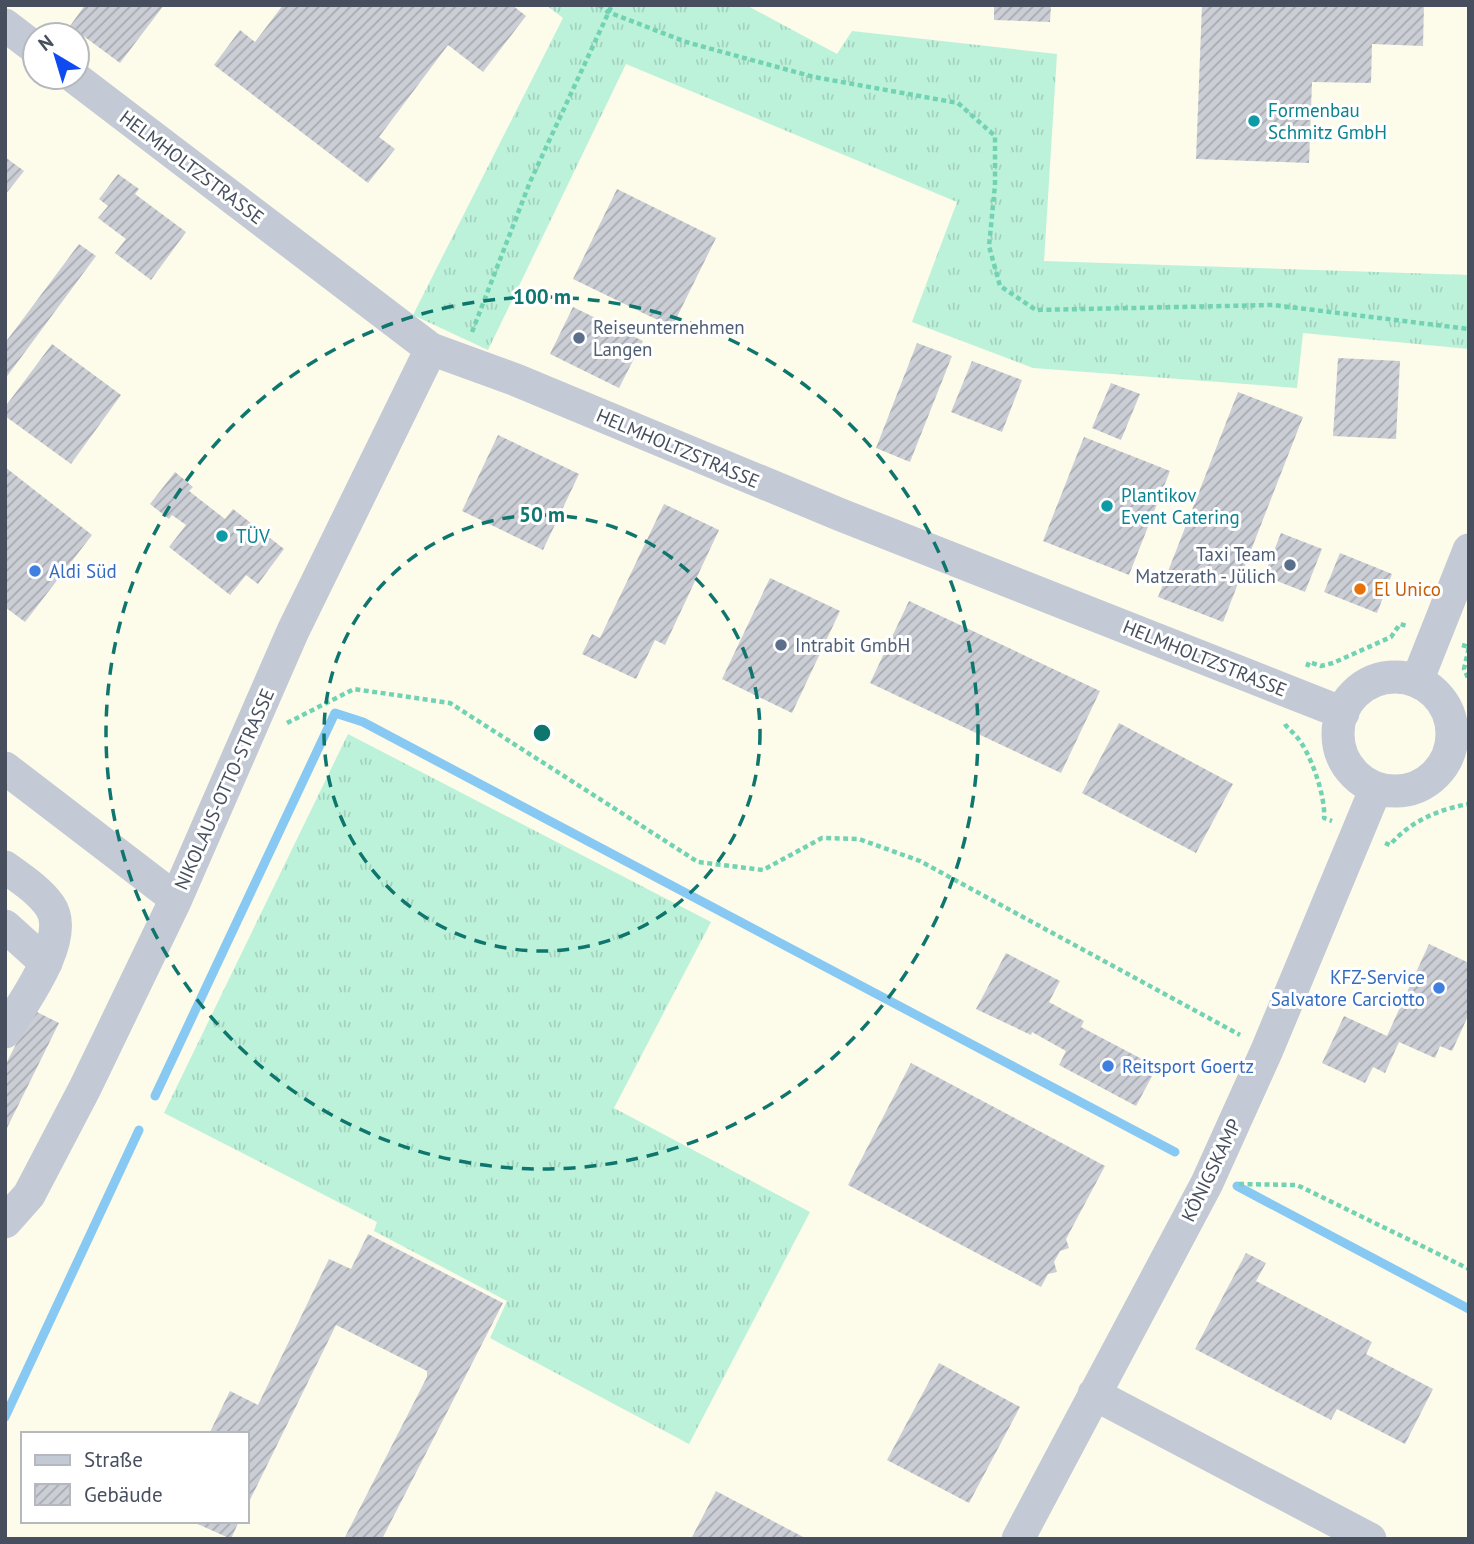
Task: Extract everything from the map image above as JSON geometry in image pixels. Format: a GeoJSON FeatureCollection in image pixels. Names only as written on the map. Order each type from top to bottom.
{"type":"FeatureCollection","features":[{"type":"Feature","properties":{"kind":"street"},"geometry":{"type":"LineString","coordinates":[[5,25],[21,37]]}},
{"type":"Feature","properties":{"kind":"street","name":"HELMHOLTZSTRASSE"},"geometry":{"type":"LineString","coordinates":[[91,90],[446,354],[841,515],[1343,713]]}},
{"type":"Feature","properties":{"kind":"street","name":"NIKOLAUS-OTTO-STRASSE"},"geometry":{"type":"LineString","coordinates":[[5,1222],[29,1195],[176,899],[293,631],[446,354]]}},
{"type":"Feature","properties":{"kind":"street"},"geometry":{"type":"LineString","coordinates":[[1417,681],[1469,551]]}},
{"type":"Feature","properties":{"kind":"street"},"geometry":{"type":"LineString","coordinates":[[1392,676],[1417,681],[1441,699],[1450,715],[1459,759],[1413,789],[1394,791],[1376,788],[1359,779],[1346,764],[1339,746],[1338,726],[1357,692],[1373,681],[1392,676]]}},
{"type":"Feature","properties":{"kind":"street"},"geometry":{"type":"LineString","coordinates":[[9,779],[176,899]]}},
{"type":"Feature","properties":{"kind":"street","name":"KÖNIGSKAMP"},"geometry":{"type":"LineString","coordinates":[[1018,1539],[1206,1183],[1268,1050],[1376,788]]}},
{"type":"Feature","properties":{"kind":"street"},"geometry":{"type":"LineString","coordinates":[[5,867],[51,907],[57,928],[46,963],[5,1032]]}},
{"type":"Feature","properties":{"kind":"street"},"geometry":{"type":"LineString","coordinates":[[5,926],[46,963]]}},
{"type":"Feature","properties":{"kind":"street"},"geometry":{"type":"LineString","coordinates":[[1094,1394],[1370,1539]]}},
{"type":"Feature","properties":{"kind":"path"},"geometry":{"type":"LineString","coordinates":[[599,5],[608,12],[687,43],[814,77],[958,103],[995,136],[995,185],[989,246],[1000,286],[1036,310],[1273,305],[1469,329]]}},
{"type":"Feature","properties":{"kind":"path"},"geometry":{"type":"LineString","coordinates":[[446,354],[612,5]]}},
{"type":"Feature","properties":{"kind":"path"},"geometry":{"type":"LineString","coordinates":[[249,733],[285,724],[354,689],[450,703],[698,862],[762,870],[822,838],[859,839],[920,861],[1268,1050]]}},
{"type":"Feature","properties":{"kind":"path"},"geometry":{"type":"LineString","coordinates":[[1206,1183],[1297,1185],[1469,1269]]}},
{"type":"Feature","properties":{"kind":"shaded area"},"geometry":{"type":"Polygon","coordinates":[[[5,5],[1469,5],[1469,1539],[5,1539],[5,5]]]}},
{"type":"Feature","properties":{"kind":"green space"},"geometry":{"type":"Polygon","coordinates":[[[546,5],[746,5],[837,54],[852,31],[1057,54],[1044,261],[1469,275],[1469,349],[1303,333],[1297,388],[1033,368],[912,322],[957,202],[626,64],[488,350],[413,315],[563,18],[546,5]]]}},
{"type":"Feature","properties":{"kind":"green space"},"geometry":{"type":"Polygon","coordinates":[[[348,734],[711,922],[614,1108],[810,1212],[689,1444],[490,1338],[507,1301],[374,1231],[377,1222],[164,1113],[348,734]]]}},
{"type":"Feature","properties":{"kind":"building"},"geometry":{"type":"Polygon","coordinates":[[[85,5],[164,5],[120,63],[91,42],[91,21],[74,21],[85,5]]]}},
{"type":"Feature","properties":{"kind":"building"},"geometry":{"type":"Polygon","coordinates":[[[283,5],[512,5],[526,16],[483,72],[448,45],[379,137],[395,149],[368,183],[214,65],[240,30],[255,42],[283,5]]]}},
{"type":"Feature","properties":{"kind":"building"},"geometry":{"type":"Polygon","coordinates":[[[994,5],[1051,5],[1050,22],[994,20],[994,5]]]}},
{"type":"Feature","properties":{"kind":"building","name":"Formenbau Schmitz GmbH"},"geometry":{"type":"Polygon","coordinates":[[[1202,5],[1424,5],[1423,46],[1372,44],[1371,83],[1312,82],[1309,163],[1196,159],[1202,5]]]}},
{"type":"Feature","properties":{"kind":"building"},"geometry":{"type":"Polygon","coordinates":[[[5,157],[24,171],[5,195],[5,157]]]}},
{"type":"Feature","properties":{"kind":"building"},"geometry":{"type":"Polygon","coordinates":[[[118,174],[139,189],[135,194],[186,232],[151,280],[115,253],[126,239],[98,218],[108,206],[99,199],[118,174]]]}},
{"type":"Feature","properties":{"kind":"building"},"geometry":{"type":"Polygon","coordinates":[[[617,189],[716,238],[672,327],[573,279],[617,189]]]}},
{"type":"Feature","properties":{"kind":"building"},"geometry":{"type":"Polygon","coordinates":[[[79,244],[96,256],[5,379],[5,343],[79,244]]]}},
{"type":"Feature","properties":{"kind":"building"},"geometry":{"type":"Polygon","coordinates":[[[573,307],[643,341],[619,388],[550,354],[573,307]]]}},
{"type":"Feature","properties":{"kind":"building"},"geometry":{"type":"Polygon","coordinates":[[[917,343],[952,356],[910,462],[876,448],[917,343]]]}},
{"type":"Feature","properties":{"kind":"building"},"geometry":{"type":"Polygon","coordinates":[[[52,344],[121,395],[71,464],[5,416],[5,407],[52,344]]]}},
{"type":"Feature","properties":{"kind":"building"},"geometry":{"type":"Polygon","coordinates":[[[1338,358],[1400,361],[1396,439],[1333,436],[1338,358]]]}},
{"type":"Feature","properties":{"kind":"building"},"geometry":{"type":"Polygon","coordinates":[[[972,361],[1022,380],[1002,432],[951,412],[972,361]]]}},
{"type":"Feature","properties":{"kind":"building"},"geometry":{"type":"Polygon","coordinates":[[[1111,383],[1140,394],[1121,440],[1092,428],[1111,383]]]}},
{"type":"Feature","properties":{"kind":"building"},"geometry":{"type":"Polygon","coordinates":[[[1238,392],[1303,417],[1223,622],[1158,597],[1238,392]]]}},
{"type":"Feature","properties":{"kind":"building"},"geometry":{"type":"Polygon","coordinates":[[[498,435],[579,474],[543,550],[462,511],[498,435]]]}},
{"type":"Feature","properties":{"kind":"building","name":"Plantikov Event Catering"},"geometry":{"type":"Polygon","coordinates":[[[1084,437],[1170,471],[1129,575],[1043,541],[1084,437]]]}},
{"type":"Feature","properties":{"kind":"building","name":"Aldi Süd"},"geometry":{"type":"Polygon","coordinates":[[[5,467],[92,535],[25,622],[5,607],[5,467]]]}},
{"type":"Feature","properties":{"kind":"building","name":"TÜV"},"geometry":{"type":"Polygon","coordinates":[[[175,472],[193,487],[189,491],[225,519],[233,509],[284,549],[258,584],[246,575],[230,595],[169,547],[186,525],[172,515],[169,519],[150,504],[175,472]]]}},
{"type":"Feature","properties":{"kind":"building"},"geometry":{"type":"Polygon","coordinates":[[[664,504],[719,530],[665,645],[655,640],[636,679],[582,654],[592,634],[600,638],[664,504]]]}},
{"type":"Feature","properties":{"kind":"building"},"geometry":{"type":"Polygon","coordinates":[[[1281,533],[1322,549],[1305,592],[1264,576],[1281,533]]]}},
{"type":"Feature","properties":{"kind":"building"},"geometry":{"type":"Polygon","coordinates":[[[1340,553],[1392,574],[1377,613],[1324,592],[1340,553]]]}},
{"type":"Feature","properties":{"kind":"building","name":"Intrabit GmbH"},"geometry":{"type":"Polygon","coordinates":[[[770,578],[840,611],[792,713],[722,679],[770,578]]]}},
{"type":"Feature","properties":{"kind":"building"},"geometry":{"type":"Polygon","coordinates":[[[909,601],[1100,691],[1061,773],[870,683],[909,601]]]}},
{"type":"Feature","properties":{"kind":"building"},"geometry":{"type":"Polygon","coordinates":[[[1119,723],[1233,784],[1196,853],[1082,793],[1119,723]]]}},
{"type":"Feature","properties":{"kind":"building"},"geometry":{"type":"Polygon","coordinates":[[[1429,944],[1469,963],[1469,1014],[1452,1051],[1440,1046],[1435,1058],[1399,1042],[1385,1073],[1373,1067],[1365,1083],[1322,1063],[1344,1016],[1387,1036],[1429,944]]]}},
{"type":"Feature","properties":{"kind":"building"},"geometry":{"type":"Polygon","coordinates":[[[1006,953],[1060,981],[1049,1002],[1084,1021],[1081,1027],[1157,1067],[1136,1106],[1059,1065],[1066,1051],[1032,1032],[1031,1035],[976,1009],[1006,953]]]}},
{"type":"Feature","properties":{"kind":"building"},"geometry":{"type":"Polygon","coordinates":[[[33,1010],[59,1023],[5,1132],[5,1066],[33,1010]]]}},
{"type":"Feature","properties":{"kind":"building"},"geometry":{"type":"Polygon","coordinates":[[[911,1063],[1105,1166],[1066,1239],[1069,1248],[1060,1251],[1054,1262],[1057,1272],[1048,1274],[1041,1287],[848,1185],[911,1063]]]}},
{"type":"Feature","properties":{"kind":"building"},"geometry":{"type":"Polygon","coordinates":[[[368,1234],[503,1303],[382,1539],[344,1539],[427,1377],[427,1371],[336,1325],[248,1504],[248,1432],[210,1432],[230,1391],[258,1405],[329,1259],[351,1269],[368,1234]]]}},
{"type":"Feature","properties":{"kind":"building"},"geometry":{"type":"Polygon","coordinates":[[[1246,1253],[1266,1263],[1256,1281],[1372,1342],[1366,1354],[1433,1389],[1405,1444],[1337,1409],[1331,1420],[1195,1349],[1246,1253]]]}},
{"type":"Feature","properties":{"kind":"building"},"geometry":{"type":"Polygon","coordinates":[[[939,1363],[1020,1407],[969,1503],[887,1460],[939,1363]]]}},
{"type":"Feature","properties":{"kind":"building"},"geometry":{"type":"Polygon","coordinates":[[[716,1491],[807,1539],[691,1539],[716,1491]]]}},
{"type":"Feature","properties":{"kind":"building"},"geometry":{"type":"Polygon","coordinates":[[[195,1523],[238,1523],[231,1539],[195,1523]]]}},
{"type":"Feature","properties":{"kind":"waterway"},"geometry":{"type":"LineString","coordinates":[[155,1096],[335,713],[363,722],[1175,1152]]}},
{"type":"Feature","properties":{"kind":"waterway"},"geometry":{"type":"LineString","coordinates":[[5,1417],[139,1130]]}},
{"type":"Feature","properties":{"kind":"waterway"},"geometry":{"type":"LineString","coordinates":[[1237,1186],[1469,1309]]}},
{"type":"Feature","properties":{"kind":"place","name":"Formenbau Schmitz GmbH"},"geometry":{"type":"Point","coordinates":[1254,121]}},
{"type":"Feature","properties":{"kind":"place","name":"Reiseunternehmen Langen"},"geometry":{"type":"Point","coordinates":[579,338]}},
{"type":"Feature","properties":{"kind":"place","name":"Plantikov Event Catering"},"geometry":{"type":"Point","coordinates":[1107,506]}},
{"type":"Feature","properties":{"kind":"place","name":"TÜV"},"geometry":{"type":"Point","coordinates":[222,536]}},
{"type":"Feature","properties":{"kind":"place","name":"Taxi Team Matzerath - Jülich"},"geometry":{"type":"Point","coordinates":[1290,565]}},
{"type":"Feature","properties":{"kind":"place","name":"Aldi Süd"},"geometry":{"type":"Point","coordinates":[35,571]}},
{"type":"Feature","properties":{"kind":"place","name":"El Unico"},"geometry":{"type":"Point","coordinates":[1360,589]}},
{"type":"Feature","properties":{"kind":"place","name":"Intrabit GmbH"},"geometry":{"type":"Point","coordinates":[781,645]}},
{"type":"Feature","properties":{"kind":"place","name":"KFZ-Service Salvatore Carciotto"},"geometry":{"type":"Point","coordinates":[1439,988]}},
{"type":"Feature","properties":{"kind":"place","name":"Reitsport Goertz"},"geometry":{"type":"Point","coordinates":[1108,1066]}}]}
